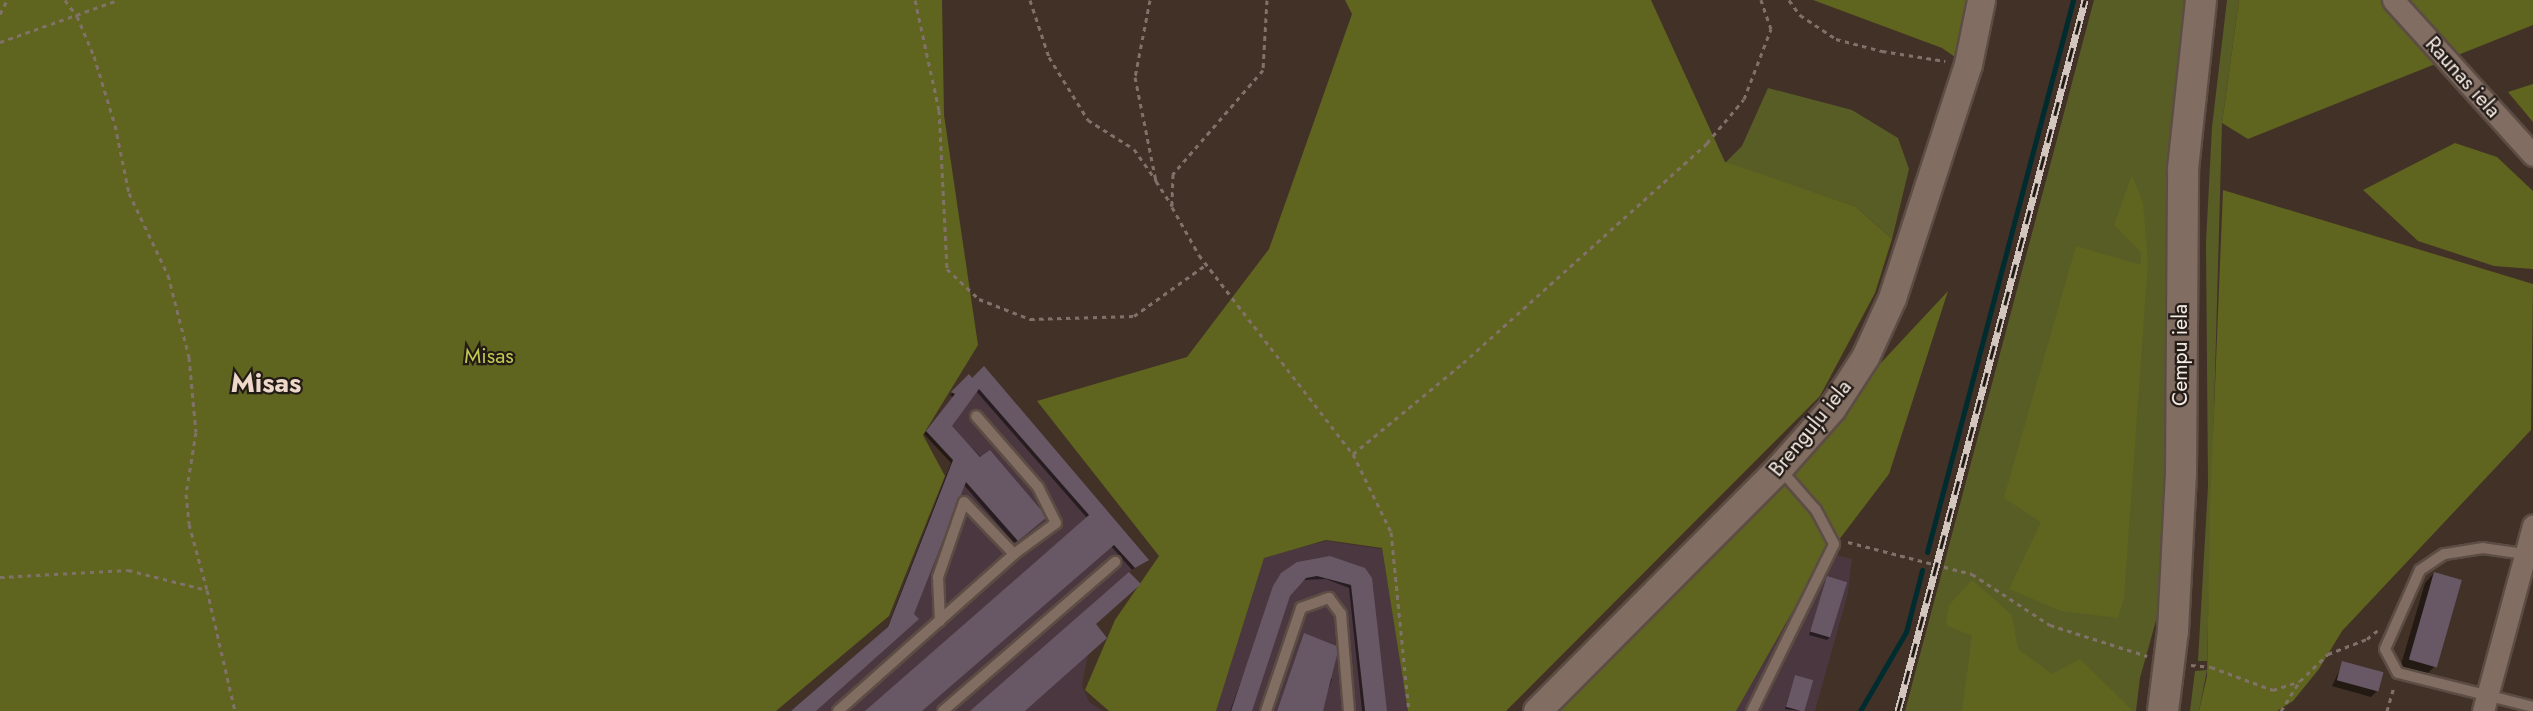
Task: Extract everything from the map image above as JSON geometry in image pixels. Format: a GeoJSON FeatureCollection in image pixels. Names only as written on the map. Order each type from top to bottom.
{"type":"FeatureCollection","features":[{"type":"Feature","properties":{"kind":"main road","name":"Cempu iela"},"geometry":{"type":"LineString","coordinates":[[2163,711],[2170,663],[2181,474],[2182,177],[2201,0]]}},
{"type":"Feature","properties":{"kind":"street","name":"Brenguļu iela"},"geometry":{"type":"LineString","coordinates":[[1537,711],[1779,468],[1832,408],[1874,338],[1892,298],[1968,64],[1981,0]]}},
{"type":"Feature","properties":{"kind":"street","name":"Raunas iela"},"geometry":{"type":"LineString","coordinates":[[2393,0],[2533,154]]}},
{"type":"Feature","properties":{"kind":"street"},"geometry":{"type":"LineString","coordinates":[[2486,702],[2533,526]]}},
{"type":"Feature","properties":{"kind":"lane"},"geometry":{"type":"LineString","coordinates":[[838,711],[1014,554],[1056,523],[1038,487],[976,416]]}},
{"type":"Feature","properties":{"kind":"lane"},"geometry":{"type":"LineString","coordinates":[[1752,711],[1834,544],[1815,508],[1779,468]]}},
{"type":"Feature","properties":{"kind":"lane"},"geometry":{"type":"LineString","coordinates":[[940,621],[938,577],[964,502],[1014,554]]}},
{"type":"Feature","properties":{"kind":"lane"},"geometry":{"type":"LineString","coordinates":[[2524,554],[2483,548],[2444,554],[2420,570],[2385,649],[2398,674],[2486,702],[2533,707]]}},
{"type":"Feature","properties":{"kind":"lane"},"geometry":{"type":"LineString","coordinates":[[943,711],[1115,562]]}},
{"type":"Feature","properties":{"kind":"lane"},"geometry":{"type":"LineString","coordinates":[[1266,711],[1300,608],[1329,598],[1341,614],[1349,710]]}},
{"type":"Feature","properties":{"kind":"lane"},"geometry":{"type":"LineString","coordinates":[[1759,711],[1761,693]]}},
{"type":"Feature","properties":{"kind":"path"},"geometry":{"type":"LineString","coordinates":[[0,14],[7,0]]}},
{"type":"Feature","properties":{"kind":"path"},"geometry":{"type":"LineString","coordinates":[[65,0],[77,16],[115,124],[129,193],[168,275],[189,357],[196,432],[186,494],[189,524],[235,711]]}},
{"type":"Feature","properties":{"kind":"path"},"geometry":{"type":"LineString","coordinates":[[0,42],[118,0]]}},
{"type":"Feature","properties":{"kind":"path"},"geometry":{"type":"LineString","coordinates":[[915,0],[939,110],[947,269],[979,299],[1030,319],[1134,316],[1207,264]]}},
{"type":"Feature","properties":{"kind":"path"},"geometry":{"type":"LineString","coordinates":[[1030,0],[1049,57],[1088,120],[1134,149],[1207,264],[1353,454],[1391,532],[1409,711]]}},
{"type":"Feature","properties":{"kind":"path"},"geometry":{"type":"LineString","coordinates":[[1150,0],[1135,77],[1156,181]]}},
{"type":"Feature","properties":{"kind":"path"},"geometry":{"type":"LineString","coordinates":[[1172,207],[1173,174],[1263,70],[1267,0]]}},
{"type":"Feature","properties":{"kind":"path"},"geometry":{"type":"LineString","coordinates":[[1353,454],[1463,363],[1707,144],[1744,99],[1768,39],[1771,29],[1761,0]]}},
{"type":"Feature","properties":{"kind":"path"},"geometry":{"type":"LineString","coordinates":[[1789,0],[1800,15],[1836,39],[1882,51],[1968,64]]}},
{"type":"Feature","properties":{"kind":"path"},"geometry":{"type":"LineString","coordinates":[[1822,523],[1849,543],[1972,574],[2050,625],[2170,663],[2211,667],[2273,690],[2300,681]]}},
{"type":"Feature","properties":{"kind":"path"},"geometry":{"type":"LineString","coordinates":[[0,577],[128,570],[207,590]]}},
{"type":"Feature","properties":{"kind":"path"},"geometry":{"type":"LineString","coordinates":[[2281,711],[2300,681],[2328,654],[2367,639],[2400,612]]}},
{"type":"Feature","properties":{"kind":"path"},"geometry":{"type":"LineString","coordinates":[[2387,711],[2398,674]]}},
{"type":"Feature","properties":{"kind":"shaded area"},"geometry":{"type":"Polygon","coordinates":[[[984,366],[1149,560],[1129,572],[1141,584],[1096,624],[1107,638],[1088,655],[1082,685],[1089,702],[1103,711],[791,711],[888,627],[953,460],[926,431],[954,394],[951,392],[969,374],[973,378],[984,366]]]}},
{"type":"Feature","properties":{"kind":"shaded area"},"geometry":{"type":"Polygon","coordinates":[[[1327,541],[1382,549],[1409,711],[1215,711],[1262,556],[1327,541]]]}},
{"type":"Feature","properties":{"kind":"shaded area"},"geometry":{"type":"Polygon","coordinates":[[[1825,552],[1852,559],[1848,593],[1815,711],[1731,711],[1825,552]]]}},
{"type":"Feature","properties":{"kind":"green space","name":"Misas"},"geometry":{"type":"Polygon","coordinates":[[[0,0],[942,0],[944,115],[978,345],[923,435],[945,476],[889,616],[776,711],[0,711],[0,0]]]}},
{"type":"Feature","properties":{"kind":"green space"},"geometry":{"type":"Polygon","coordinates":[[[1345,0],[1651,0],[1725,162],[1855,206],[1892,239],[1875,293],[1820,396],[1506,711],[1408,711],[1382,548],[1326,540],[1264,558],[1216,711],[1109,711],[1085,690],[1115,620],[1159,556],[1037,401],[1187,357],[1269,249],[1352,14],[1345,0]]]}},
{"type":"Feature","properties":{"kind":"green space"},"geometry":{"type":"Polygon","coordinates":[[[1813,0],[1970,0],[1955,57],[1942,48],[1813,0]]]}},
{"type":"Feature","properties":{"kind":"green space"},"geometry":{"type":"Polygon","coordinates":[[[2094,0],[2187,0],[2169,154],[2168,435],[2162,599],[2140,678],[2136,711],[1905,711],[2094,0]]]}},
{"type":"Feature","properties":{"kind":"green space"},"geometry":{"type":"Polygon","coordinates":[[[2227,0],[2239,0],[2222,123],[2207,661],[2198,661],[2208,486],[2206,242],[2212,127],[2227,0]]]}},
{"type":"Feature","properties":{"kind":"green space"},"geometry":{"type":"Polygon","coordinates":[[[2239,0],[2533,0],[2533,25],[2248,139],[2222,123],[2239,0]]]}},
{"type":"Feature","properties":{"kind":"green space"},"geometry":{"type":"Polygon","coordinates":[[[2533,84],[2533,122],[2508,92],[2533,84]]]}},
{"type":"Feature","properties":{"kind":"green space"},"geometry":{"type":"Polygon","coordinates":[[[1768,88],[1852,110],[1898,138],[1909,169],[1892,239],[1855,206],[1725,163],[1742,146],[1768,88]]]}},
{"type":"Feature","properties":{"kind":"green space"},"geometry":{"type":"Polygon","coordinates":[[[2455,143],[2497,157],[2533,191],[2533,269],[2494,266],[2418,241],[2363,190],[2455,143]]]}},
{"type":"Feature","properties":{"kind":"green space"},"geometry":{"type":"Polygon","coordinates":[[[2132,175],[2143,203],[2148,262],[2124,598],[2118,618],[2061,611],[2009,589],[2041,522],[2004,498],[2076,246],[2141,265],[2141,252],[2114,225],[2132,175]]]}},
{"type":"Feature","properties":{"kind":"green space"},"geometry":{"type":"Polygon","coordinates":[[[2223,190],[2533,284],[2531,430],[2342,631],[2319,669],[2293,701],[2277,711],[2199,711],[2207,676],[2210,507],[2223,190]]]}},
{"type":"Feature","properties":{"kind":"green space"},"geometry":{"type":"Polygon","coordinates":[[[1948,291],[1889,474],[1816,570],[1736,711],[1556,711],[1948,291]]]}},
{"type":"Feature","properties":{"kind":"green space"},"geometry":{"type":"Polygon","coordinates":[[[1972,580],[2012,615],[2018,649],[2052,674],[2080,659],[2133,711],[1962,711],[1972,636],[1946,625],[1949,605],[1972,580]]]}},
{"type":"Feature","properties":{"kind":"green space"},"geometry":{"type":"Polygon","coordinates":[[[2207,670],[2199,711],[2190,711],[2195,671],[2207,670]]]}},
{"type":"Feature","properties":{"kind":"building"},"geometry":{"type":"Polygon","coordinates":[[[984,366],[1149,560],[1135,568],[1114,545],[922,711],[865,711],[1089,515],[979,389],[952,426],[980,457],[990,450],[1047,517],[1018,541],[966,482],[914,614],[919,619],[816,711],[791,711],[888,627],[953,460],[926,431],[955,394],[951,392],[969,374],[972,378],[984,366]]]}},
{"type":"Feature","properties":{"kind":"building"},"geometry":{"type":"Polygon","coordinates":[[[1330,556],[1365,568],[1372,578],[1387,711],[1365,711],[1351,585],[1317,576],[1306,578],[1290,596],[1252,711],[1231,711],[1273,586],[1281,573],[1297,562],[1330,556]]]}},
{"type":"Feature","properties":{"kind":"building"},"geometry":{"type":"Polygon","coordinates":[[[1129,572],[1141,584],[1096,624],[1107,638],[1025,711],[970,711],[1129,572]]]}},
{"type":"Feature","properties":{"kind":"building"},"geometry":{"type":"Polygon","coordinates":[[[2434,572],[2462,580],[2437,667],[2409,659],[2434,572]]]}},
{"type":"Feature","properties":{"kind":"building"},"geometry":{"type":"Polygon","coordinates":[[[1827,576],[1847,582],[1830,638],[1810,631],[1827,576]]]}},
{"type":"Feature","properties":{"kind":"building"},"geometry":{"type":"Polygon","coordinates":[[[1304,633],[1339,647],[1323,711],[1277,711],[1304,633]]]}},
{"type":"Feature","properties":{"kind":"building"},"geometry":{"type":"Polygon","coordinates":[[[2342,661],[2384,672],[2378,691],[2337,680],[2342,661]]]}},
{"type":"Feature","properties":{"kind":"building"},"geometry":{"type":"Polygon","coordinates":[[[1795,675],[1813,680],[1804,711],[1786,707],[1795,675]]]}},
{"type":"Feature","properties":{"kind":"waterway"},"geometry":{"type":"LineString","coordinates":[[1927,552],[2073,0]]}},
{"type":"Feature","properties":{"kind":"waterway"},"geometry":{"type":"LineString","coordinates":[[1860,711],[1906,632],[1922,570]]}},
{"type":"Feature","properties":{"kind":"railway"},"geometry":{"type":"LineString","coordinates":[[1898,711],[2085,0]]}},
{"type":"Feature","properties":{"kind":"district","name":"Misas"},"geometry":{"type":"Point","coordinates":[266,383]}}]}
